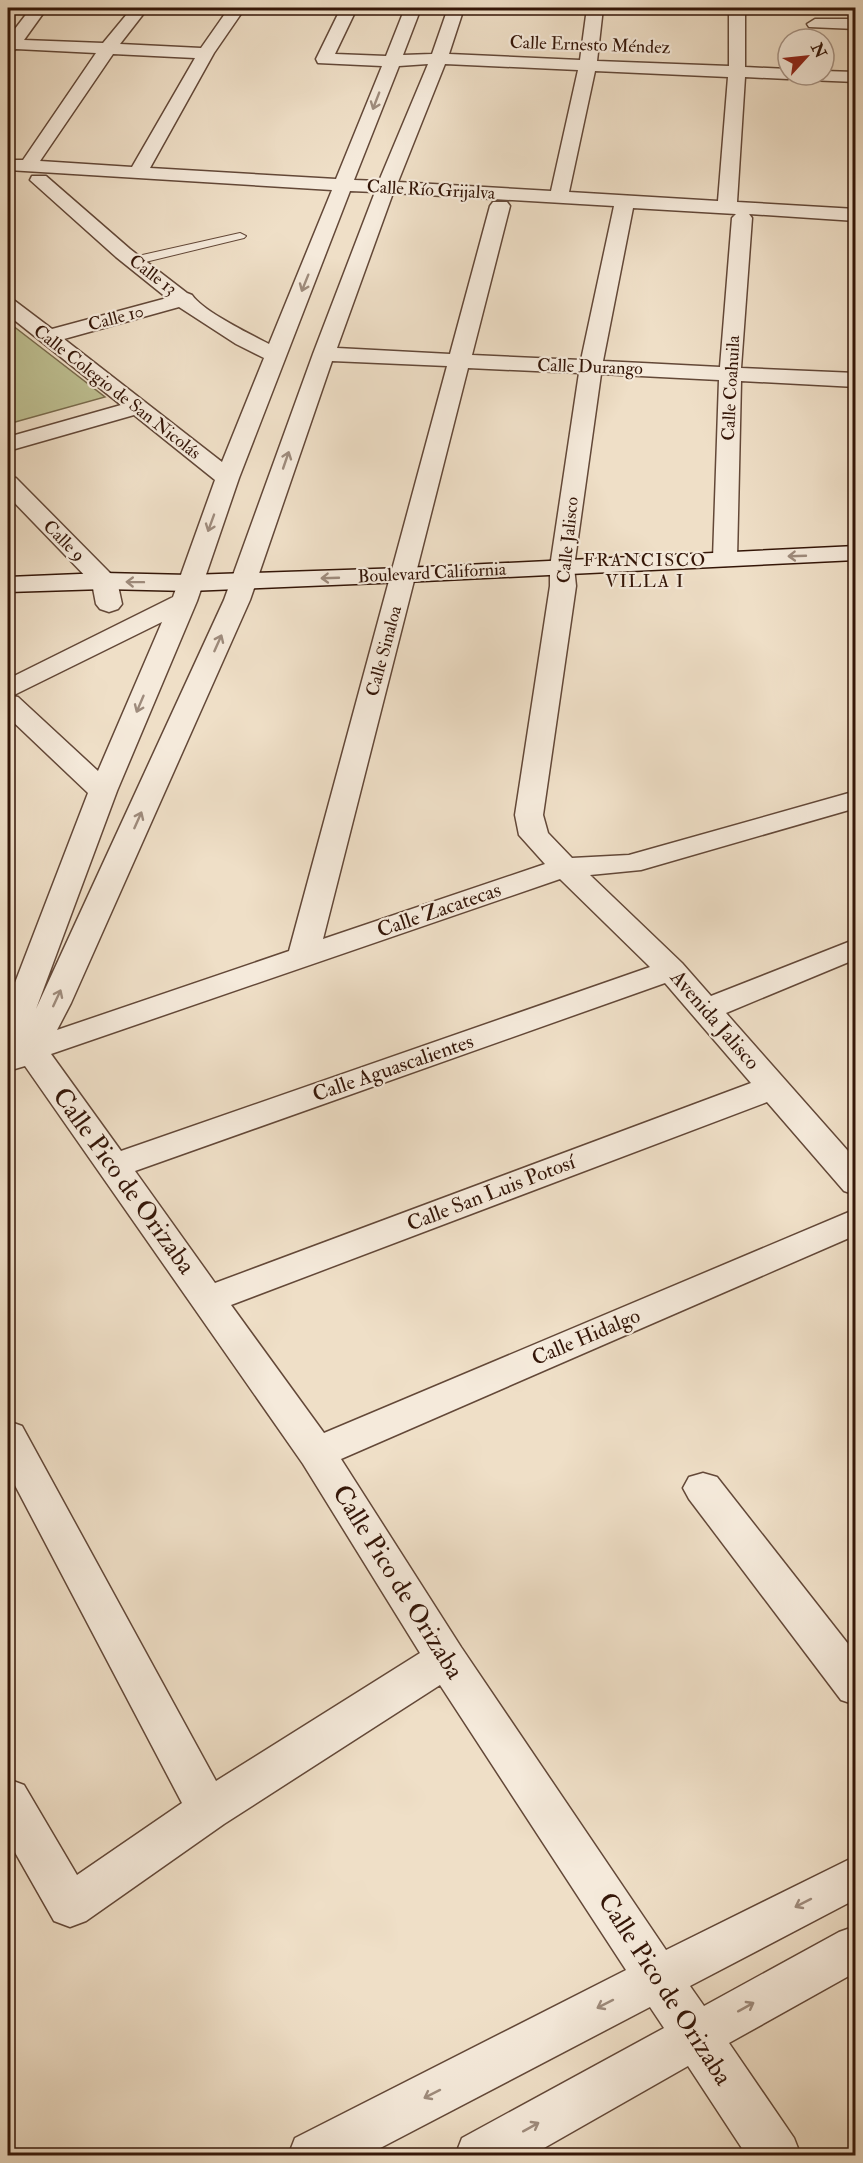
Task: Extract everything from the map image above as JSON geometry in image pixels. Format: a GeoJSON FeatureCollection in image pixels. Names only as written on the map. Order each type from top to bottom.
{"type":"FeatureCollection","features":[{"type":"Feature","properties":{"kind":"street"},"geometry":{"type":"LineString","coordinates":[[9,47],[39,8]]}},
{"type":"Feature","properties":{"kind":"street"},"geometry":{"type":"LineString","coordinates":[[34,173],[108,48],[140,8]]}},
{"type":"Feature","properties":{"kind":"street"},"geometry":{"type":"LineString","coordinates":[[137,174],[206,53],[237,8]]}},
{"type":"Feature","properties":{"kind":"street","name":"Calle Ernesto Méndez"},"geometry":{"type":"LineString","coordinates":[[349,8],[324,59],[391,61],[439,59],[776,74]]}},
{"type":"Feature","properties":{"kind":"street"},"geometry":{"type":"LineString","coordinates":[[13,1038],[24,1000],[103,791],[186,592],[227,478],[413,8]]}},
{"type":"Feature","properties":{"kind":"street"},"geometry":{"type":"LineString","coordinates":[[13,1038],[56,1003],[240,590],[383,193],[439,59],[456,8]]}},
{"type":"Feature","properties":{"kind":"street"},"geometry":{"type":"LineString","coordinates":[[559,197],[588,64],[595,8]]}},
{"type":"Feature","properties":{"kind":"street","name":"Calle Coahuila"},"geometry":{"type":"LineString","coordinates":[[725,559],[737,8]]}},
{"type":"Feature","properties":{"kind":"street"},"geometry":{"type":"LineString","coordinates":[[815,24],[855,24]]}},
{"type":"Feature","properties":{"kind":"street"},"geometry":{"type":"LineString","coordinates":[[9,47],[108,48],[206,53]]}},
{"type":"Feature","properties":{"kind":"street"},"geometry":{"type":"LineString","coordinates":[[836,76],[855,77]]}},
{"type":"Feature","properties":{"kind":"street","name":"Calle Río Grijalva"},"geometry":{"type":"LineString","coordinates":[[8,165],[34,173],[383,193],[559,197],[624,207]]}},
{"type":"Feature","properties":{"kind":"street","name":"Calle Río Grijalva"},"geometry":{"type":"LineString","coordinates":[[8,178],[34,173],[137,174],[342,191]]}},
{"type":"Feature","properties":{"kind":"street","name":"Calle 13"},"geometry":{"type":"LineString","coordinates":[[34,173],[133,261],[243,341],[276,356]]}},
{"type":"Feature","properties":{"kind":"street","name":"Calle Río Grijalva"},"geometry":{"type":"LineString","coordinates":[[383,193],[500,206],[624,207],[734,213],[855,215]]}},
{"type":"Feature","properties":{"kind":"street","name":"Calle Sinaloa"},"geometry":{"type":"LineString","coordinates":[[303,956],[500,206]]}},
{"type":"Feature","properties":{"kind":"street","name":"Calle Jalisco"},"geometry":{"type":"LineString","coordinates":[[564,867],[534,835],[529,815],[591,366],[624,207]]}},
{"type":"Feature","properties":{"kind":"street","name":"Calle Río Grijalva"},"geometry":{"type":"LineString","coordinates":[[734,213],[855,225]]}},
{"type":"Feature","properties":{"kind":"street","name":"Calle 10"},"geometry":{"type":"LineString","coordinates":[[46,337],[185,299]]}},
{"type":"Feature","properties":{"kind":"street","name":"Calle Colegio de San Nicolás"},"geometry":{"type":"LineString","coordinates":[[10,310],[227,478]]}},
{"type":"Feature","properties":{"kind":"street","name":"Calle Durango"},"geometry":{"type":"LineString","coordinates":[[324,354],[855,380]]}},
{"type":"Feature","properties":{"kind":"street"},"geometry":{"type":"LineString","coordinates":[[8,444],[135,408]]}},
{"type":"Feature","properties":{"kind":"street","name":"Calle 9"},"geometry":{"type":"LineString","coordinates":[[8,483],[107,592]]}},
{"type":"Feature","properties":{"kind":"street","name":"Boulevard California"},"geometry":{"type":"LineString","coordinates":[[563,576],[725,559],[855,554]]}},
{"type":"Feature","properties":{"kind":"street","name":"Boulevard California"},"geometry":{"type":"LineString","coordinates":[[8,585],[107,592],[186,592],[563,576],[855,575]]}},
{"type":"Feature","properties":{"kind":"street","name":"Boulevard California"},"geometry":{"type":"LineString","coordinates":[[8,608],[107,592]]}},
{"type":"Feature","properties":{"kind":"street"},"geometry":{"type":"LineString","coordinates":[[8,689],[186,592]]}},
{"type":"Feature","properties":{"kind":"street"},"geometry":{"type":"LineString","coordinates":[[8,703],[103,791]]}},
{"type":"Feature","properties":{"kind":"street","name":"Calle Zacatecas"},"geometry":{"type":"LineString","coordinates":[[13,1038],[303,956],[564,867],[631,864],[855,799]]}},
{"type":"Feature","properties":{"kind":"street","name":"Avenida Jalisco"},"geometry":{"type":"LineString","coordinates":[[564,867],[671,970],[855,1183]]}},
{"type":"Feature","properties":{"kind":"street"},"geometry":{"type":"LineString","coordinates":[[707,1010],[855,948]]}},
{"type":"Feature","properties":{"kind":"street","name":"Calle Aguascalientes"},"geometry":{"type":"LineString","coordinates":[[114,1166],[671,970]]}},
{"type":"Feature","properties":{"kind":"street","name":"Calle Pico de Orizaba"},"geometry":{"type":"LineString","coordinates":[[13,1038],[114,1166],[316,1453],[446,1659],[776,2156]]}},
{"type":"Feature","properties":{"kind":"street","name":"Calle San Luis Potosí"},"geometry":{"type":"LineString","coordinates":[[209,1299],[774,1087]]}},
{"type":"Feature","properties":{"kind":"street","name":"Calle Hidalgo"},"geometry":{"type":"LineString","coordinates":[[316,1453],[855,1221]]}},
{"type":"Feature","properties":{"kind":"street"},"geometry":{"type":"LineString","coordinates":[[8,1436],[208,1810]]}},
{"type":"Feature","properties":{"kind":"street"},"geometry":{"type":"LineString","coordinates":[[703,1488],[855,1687]]}},
{"type":"Feature","properties":{"kind":"street"},"geometry":{"type":"LineString","coordinates":[[8,1799],[70,1906],[208,1810],[446,1659]]}},
{"type":"Feature","properties":{"kind":"street"},"geometry":{"type":"LineString","coordinates":[[313,2156],[855,1876]]}},
{"type":"Feature","properties":{"kind":"street"},"geometry":{"type":"LineString","coordinates":[[480,2156],[855,1947]]}},
{"type":"Feature","properties":{"kind":"lane"},"geometry":{"type":"LineString","coordinates":[[133,261],[240,236]]}},
{"type":"Feature","properties":{"kind":"green space"},"geometry":{"type":"Polygon","coordinates":[[[8,322],[105,397],[8,424],[8,322]]]}},
{"type":"Feature","properties":{"kind":"district","name":"FRANCISCO VILLA I"},"geometry":{"type":"Point","coordinates":[645,570]}}]}
